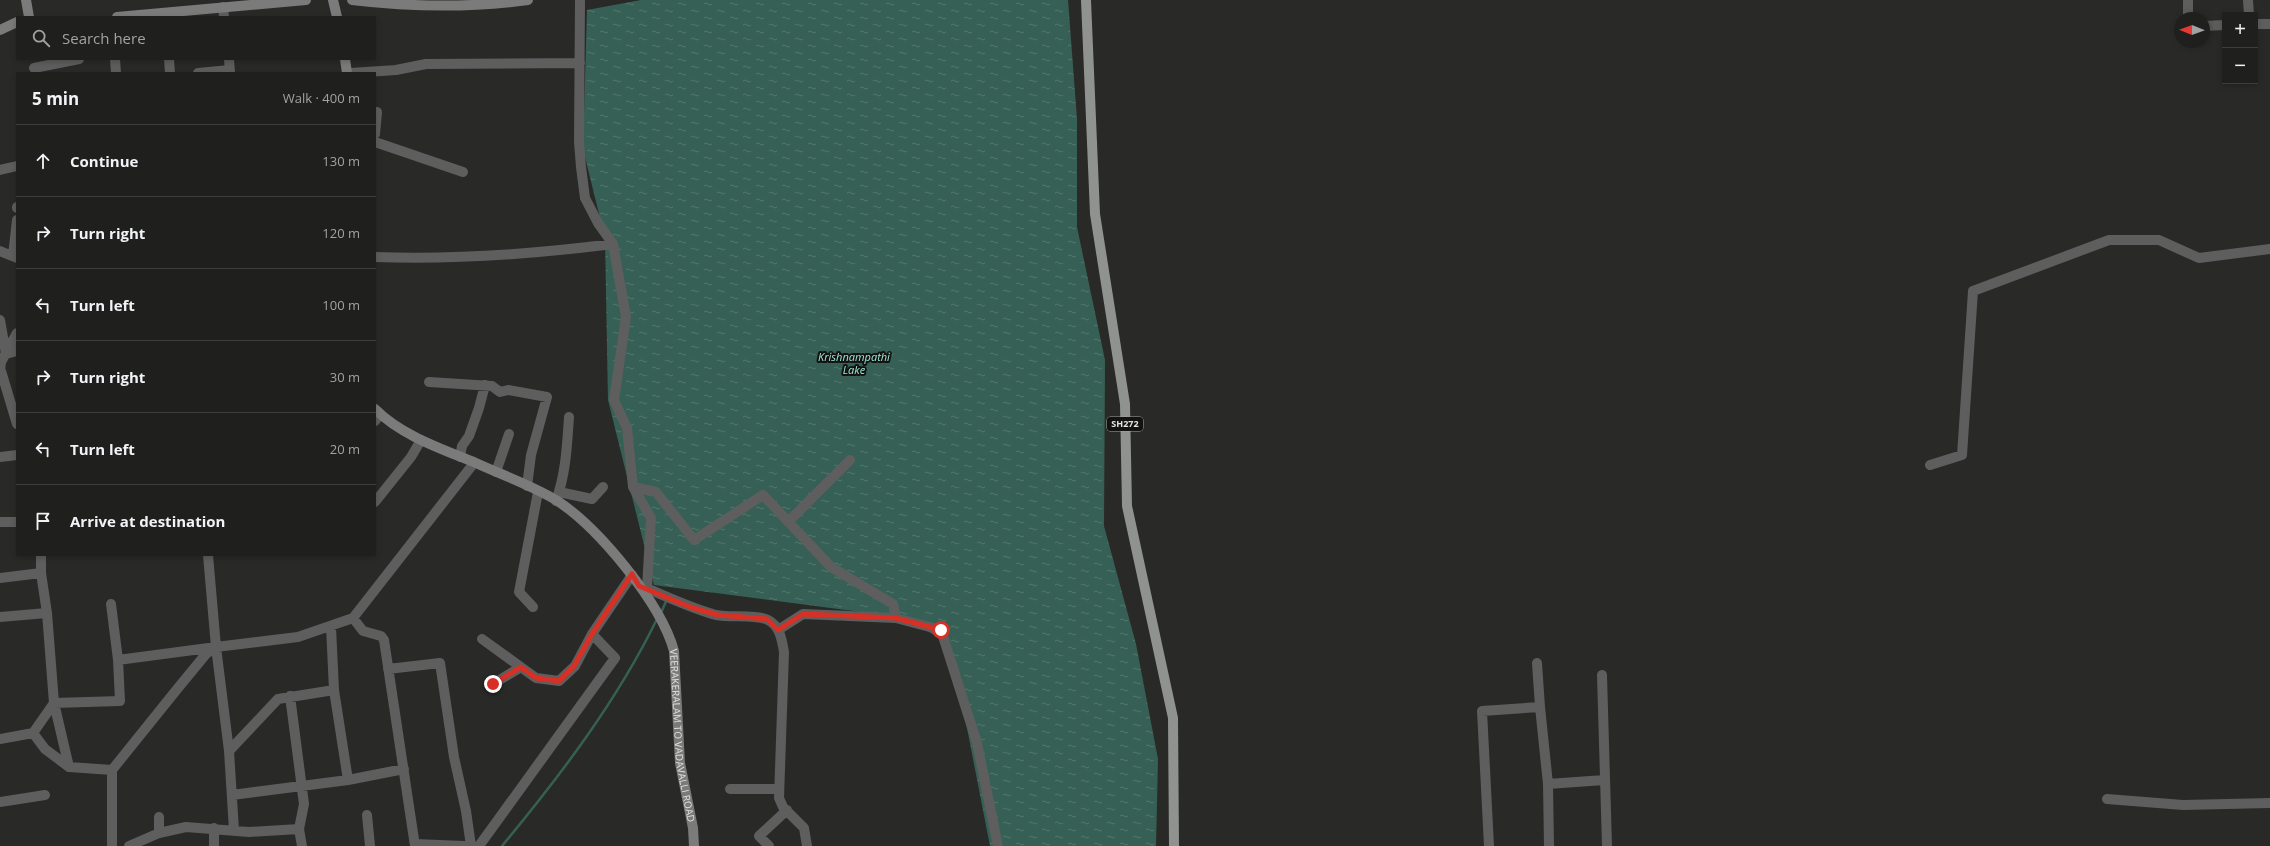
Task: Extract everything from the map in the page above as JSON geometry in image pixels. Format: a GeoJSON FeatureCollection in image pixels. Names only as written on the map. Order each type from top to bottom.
{"type":"FeatureCollection","features":[{"type":"Feature","properties":{"kind":"main road","name":"SH272"},"geometry":{"type":"LineString","coordinates":[[1086,0],[1095,214],[1125,404],[1127,506],[1173,718],[1174,846]]}},
{"type":"Feature","properties":{"kind":"street"},"geometry":{"type":"LineString","coordinates":[[26,0],[29,16]]}},
{"type":"Feature","properties":{"kind":"street"},"geometry":{"type":"LineString","coordinates":[[139,16],[223,12],[306,0]]}},
{"type":"Feature","properties":{"kind":"street"},"geometry":{"type":"LineString","coordinates":[[333,0],[337,16]]}},
{"type":"Feature","properties":{"kind":"street"},"geometry":{"type":"LineString","coordinates":[[352,0],[408,2],[455,6],[528,0]]}},
{"type":"Feature","properties":{"kind":"street"},"geometry":{"type":"LineString","coordinates":[[580,0],[579,142],[585,198],[598,223],[613,244],[626,317],[614,400],[626,428],[633,487],[651,518],[647,588],[690,607],[718,615],[767,619],[778,630],[784,652],[779,798],[783,807],[804,828],[807,846]]}},
{"type":"Feature","properties":{"kind":"street"},"geometry":{"type":"LineString","coordinates":[[2188,0],[2188,12]]}},
{"type":"Feature","properties":{"kind":"street"},"geometry":{"type":"LineString","coordinates":[[2248,0],[2249,12]]}},
{"type":"Feature","properties":{"kind":"street"},"geometry":{"type":"LineString","coordinates":[[0,30],[16,22]]}},
{"type":"Feature","properties":{"kind":"street"},"geometry":{"type":"LineString","coordinates":[[2258,24],[2270,24]]}},
{"type":"Feature","properties":{"kind":"street"},"geometry":{"type":"LineString","coordinates":[[2210,26],[2222,25]]}},
{"type":"Feature","properties":{"kind":"street"},"geometry":{"type":"LineString","coordinates":[[34,67],[73,60]]}},
{"type":"Feature","properties":{"kind":"street"},"geometry":{"type":"LineString","coordinates":[[116,60],[116,72]]}},
{"type":"Feature","properties":{"kind":"street"},"geometry":{"type":"LineString","coordinates":[[169,60],[170,72]]}},
{"type":"Feature","properties":{"kind":"street"},"geometry":{"type":"LineString","coordinates":[[214,72],[230,71],[229,60]]}},
{"type":"Feature","properties":{"kind":"street"},"geometry":{"type":"LineString","coordinates":[[345,60],[347,72]]}},
{"type":"Feature","properties":{"kind":"street"},"geometry":{"type":"LineString","coordinates":[[366,72],[396,70],[426,64],[580,62]]}},
{"type":"Feature","properties":{"kind":"street"},"geometry":{"type":"LineString","coordinates":[[376,123],[377,112]]}},
{"type":"Feature","properties":{"kind":"street"},"geometry":{"type":"LineString","coordinates":[[376,142],[463,172]]}},
{"type":"Feature","properties":{"kind":"street"},"geometry":{"type":"LineString","coordinates":[[0,170],[16,166]]}},
{"type":"Feature","properties":{"kind":"street"},"geometry":{"type":"LineString","coordinates":[[0,251],[15,257],[16,238]]}},
{"type":"Feature","properties":{"kind":"street"},"geometry":{"type":"LineString","coordinates":[[1930,465],[1962,455],[1973,291],[2109,240],[2159,240],[2199,258],[2270,249]]}},
{"type":"Feature","properties":{"kind":"street"},"geometry":{"type":"LineString","coordinates":[[376,257],[479,256],[543,253],[613,244]]}},
{"type":"Feature","properties":{"kind":"street"},"geometry":{"type":"LineString","coordinates":[[0,320],[6,354]]}},
{"type":"Feature","properties":{"kind":"street"},"geometry":{"type":"LineString","coordinates":[[16,335],[1,362],[0,371],[16,421]]}},
{"type":"Feature","properties":{"kind":"street"},"geometry":{"type":"LineString","coordinates":[[6,354],[16,352]]}},
{"type":"Feature","properties":{"kind":"street"},"geometry":{"type":"LineString","coordinates":[[430,382],[485,385],[492,386],[500,392],[508,390],[547,397],[531,455],[527,486]]}},
{"type":"Feature","properties":{"kind":"street"},"geometry":{"type":"LineString","coordinates":[[460,457],[462,446],[469,436],[479,408],[485,385]]}},
{"type":"Feature","properties":{"kind":"street","name":"VEERAKERALAM TO VADAVALLI ROAD"},"geometry":{"type":"LineString","coordinates":[[377,415],[422,440],[538,492],[558,496],[647,588],[650,603],[671,638],[674,651],[680,763],[693,828],[694,846]]}},
{"type":"Feature","properties":{"kind":"street"},"geometry":{"type":"LineString","coordinates":[[569,417],[566,461],[558,496],[592,499],[603,487]]}},
{"type":"Feature","properties":{"kind":"street"},"geometry":{"type":"LineString","coordinates":[[496,472],[509,434]]}},
{"type":"Feature","properties":{"kind":"street"},"geometry":{"type":"LineString","coordinates":[[376,501],[422,440]]}},
{"type":"Feature","properties":{"kind":"street"},"geometry":{"type":"LineString","coordinates":[[0,457],[16,455]]}},
{"type":"Feature","properties":{"kind":"street"},"geometry":{"type":"LineString","coordinates":[[788,522],[850,460]]}},
{"type":"Feature","properties":{"kind":"street"},"geometry":{"type":"LineString","coordinates":[[118,660],[298,637],[331,627],[353,618],[474,463]]}},
{"type":"Feature","properties":{"kind":"street"},"geometry":{"type":"LineString","coordinates":[[633,487],[656,492],[694,540],[763,495],[831,567],[893,604],[896,618]]}},
{"type":"Feature","properties":{"kind":"street"},"geometry":{"type":"LineString","coordinates":[[533,607],[519,592],[538,492]]}},
{"type":"Feature","properties":{"kind":"street"},"geometry":{"type":"LineString","coordinates":[[0,522],[16,522]]}},
{"type":"Feature","properties":{"kind":"street"},"geometry":{"type":"LineString","coordinates":[[41,556],[41,573],[47,613],[54,702],[69,767]]}},
{"type":"Feature","properties":{"kind":"street"},"geometry":{"type":"LineString","coordinates":[[208,556],[216,647],[229,751],[234,830]]}},
{"type":"Feature","properties":{"kind":"street"},"geometry":{"type":"LineString","coordinates":[[0,578],[41,573]]}},
{"type":"Feature","properties":{"kind":"street"},"geometry":{"type":"LineString","coordinates":[[482,639],[536,678],[559,681],[574,666],[592,634],[632,574]]}},
{"type":"Feature","properties":{"kind":"street"},"geometry":{"type":"LineString","coordinates":[[54,702],[120,700],[118,660],[111,604]]}},
{"type":"Feature","properties":{"kind":"street"},"geometry":{"type":"LineString","coordinates":[[0,617],[47,613]]}},
{"type":"Feature","properties":{"kind":"street"},"geometry":{"type":"LineString","coordinates":[[778,630],[803,614],[896,618],[941,630],[977,743],[998,846]]}},
{"type":"Feature","properties":{"kind":"street"},"geometry":{"type":"LineString","coordinates":[[353,618],[363,631],[381,636],[388,669],[415,845],[464,846]]}},
{"type":"Feature","properties":{"kind":"street"},"geometry":{"type":"LineString","coordinates":[[331,627],[334,690],[348,780]]}},
{"type":"Feature","properties":{"kind":"street"},"geometry":{"type":"LineString","coordinates":[[479,846],[615,658],[592,634]]}},
{"type":"Feature","properties":{"kind":"street"},"geometry":{"type":"LineString","coordinates":[[112,846],[112,770],[206,654],[216,647]]}},
{"type":"Feature","properties":{"kind":"street"},"geometry":{"type":"LineString","coordinates":[[388,669],[440,663],[454,757],[466,811],[471,846]]}},
{"type":"Feature","properties":{"kind":"street"},"geometry":{"type":"LineString","coordinates":[[1537,663],[1548,784],[1549,846]]}},
{"type":"Feature","properties":{"kind":"street"},"geometry":{"type":"LineString","coordinates":[[493,684],[521,667]]}},
{"type":"Feature","properties":{"kind":"street"},"geometry":{"type":"LineString","coordinates":[[1602,675],[1607,846]]}},
{"type":"Feature","properties":{"kind":"street"},"geometry":{"type":"LineString","coordinates":[[229,751],[278,699],[334,690]]}},
{"type":"Feature","properties":{"kind":"street"},"geometry":{"type":"LineString","coordinates":[[290,696],[304,804],[299,829],[302,846]]}},
{"type":"Feature","properties":{"kind":"street"},"geometry":{"type":"LineString","coordinates":[[0,739],[33,733],[54,702]]}},
{"type":"Feature","properties":{"kind":"street"},"geometry":{"type":"LineString","coordinates":[[1489,846],[1482,711],[1540,707]]}},
{"type":"Feature","properties":{"kind":"street"},"geometry":{"type":"LineString","coordinates":[[33,733],[45,749],[69,767],[112,770]]}},
{"type":"Feature","properties":{"kind":"street"},"geometry":{"type":"LineString","coordinates":[[232,796],[348,780],[404,769]]}},
{"type":"Feature","properties":{"kind":"street"},"geometry":{"type":"LineString","coordinates":[[1548,784],[1604,780]]}},
{"type":"Feature","properties":{"kind":"street"},"geometry":{"type":"LineString","coordinates":[[730,790],[779,789]]}},
{"type":"Feature","properties":{"kind":"street"},"geometry":{"type":"LineString","coordinates":[[0,802],[45,795]]}},
{"type":"Feature","properties":{"kind":"street"},"geometry":{"type":"LineString","coordinates":[[2106,799],[2183,805],[2270,803]]}},
{"type":"Feature","properties":{"kind":"street"},"geometry":{"type":"LineString","coordinates":[[769,846],[758,836],[786,810]]}},
{"type":"Feature","properties":{"kind":"street"},"geometry":{"type":"LineString","coordinates":[[367,815],[370,846]]}},
{"type":"Feature","properties":{"kind":"street"},"geometry":{"type":"LineString","coordinates":[[159,817],[159,833]]}},
{"type":"Feature","properties":{"kind":"street"},"geometry":{"type":"LineString","coordinates":[[129,846],[159,833],[186,827],[214,828],[249,832],[299,829]]}},
{"type":"Feature","properties":{"kind":"street"},"geometry":{"type":"LineString","coordinates":[[214,828],[214,846]]}},
{"type":"Feature","properties":{"kind":"water","name":"Krishnampathi Lake"},"geometry":{"type":"Polygon","coordinates":[[[641,0],[1068,0],[1077,119],[1077,227],[1105,360],[1104,526],[1136,644],[1158,759],[1156,846],[990,846],[951,646],[907,618],[654,585],[608,400],[605,238],[583,149],[587,10],[641,0]]]}},
{"type":"Feature","properties":{"kind":"waterway"},"geometry":{"type":"LineString","coordinates":[[661,613],[667,599]]}},
{"type":"Feature","properties":{"kind":"waterway"},"geometry":{"type":"LineString","coordinates":[[502,846],[545,793],[606,708],[657,619]]}},
{"type":"Feature","properties":{"kind":"route"},"geometry":{"type":"LineString","coordinates":[[493,684],[521,667],[536,678],[559,681],[574,666],[592,634],[632,574],[639,586],[690,607],[718,615],[767,619],[774,624],[778,630],[803,614],[896,618],[941,630]]}}]}
